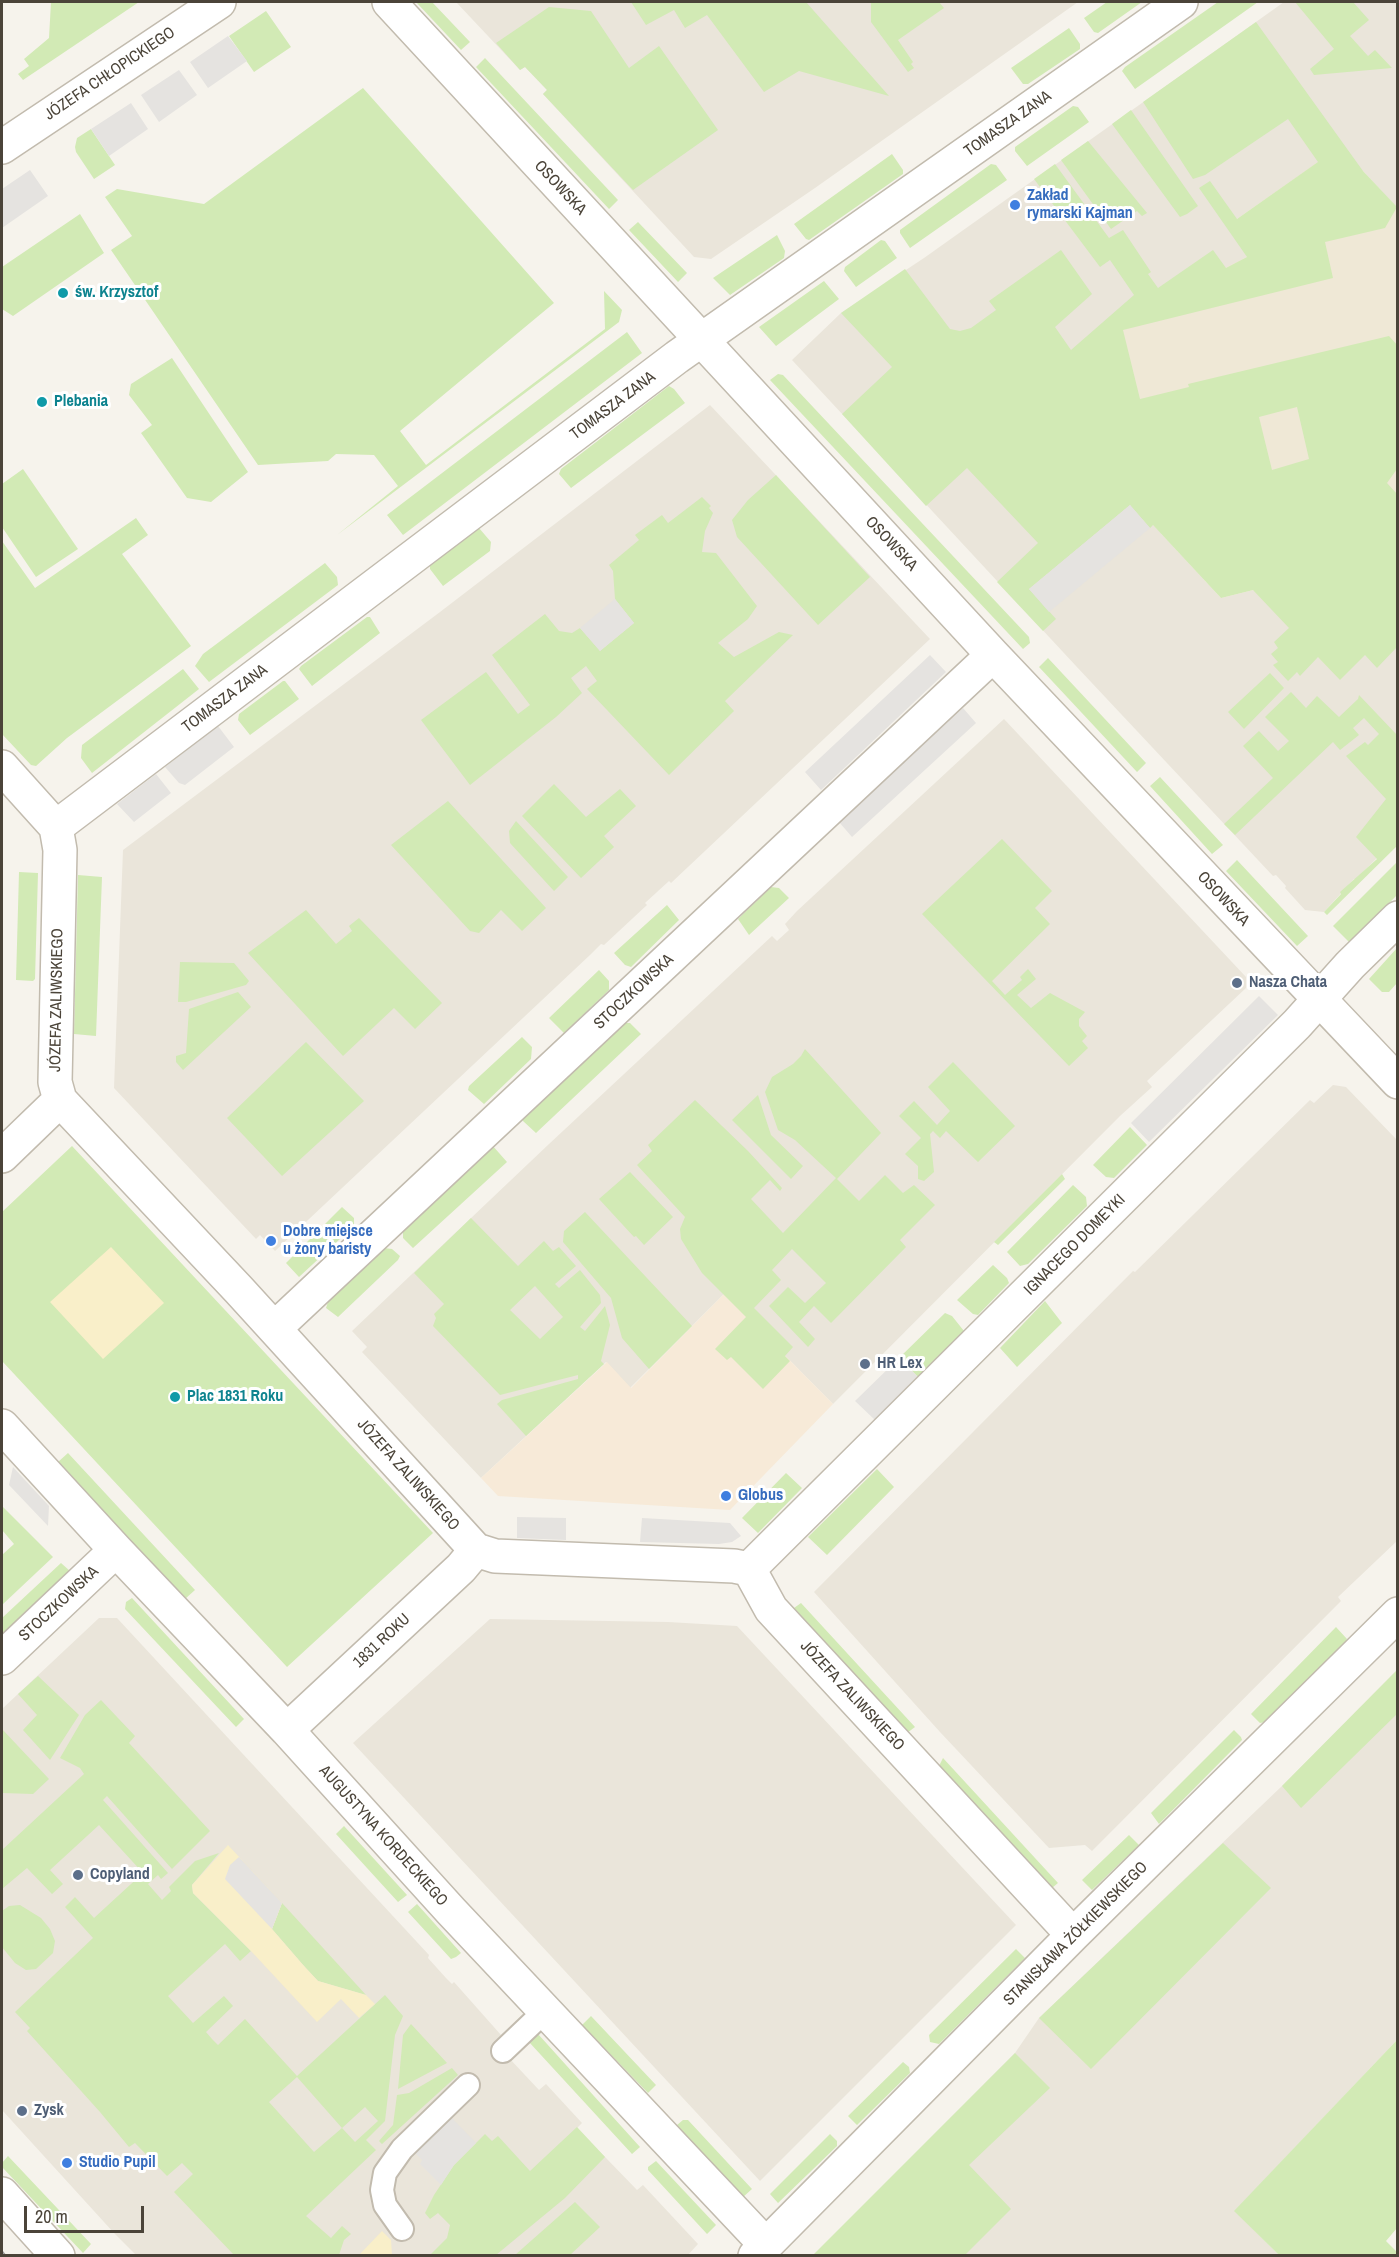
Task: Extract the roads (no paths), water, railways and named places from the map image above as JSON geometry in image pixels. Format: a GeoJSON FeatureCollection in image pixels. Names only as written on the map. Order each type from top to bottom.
{"type":"FeatureCollection","features":[{"type":"Feature","properties":{"kind":"street","name":"JÓZEFA CHŁOPICKIEGO"},"geometry":{"type":"LineString","coordinates":[[2,147],[219,2]]}},
{"type":"Feature","properties":{"kind":"street","name":"OSOWSKA"},"geometry":{"type":"LineString","coordinates":[[389,2],[993,655],[1398,1082]]}},
{"type":"Feature","properties":{"kind":"street","name":"TOMASZA ZANA"},"geometry":{"type":"LineString","coordinates":[[57,827],[701,340],[1181,2]]}},
{"type":"Feature","properties":{"kind":"street","name":"STOCZKOWSKA"},"geometry":{"type":"LineString","coordinates":[[274,1328],[993,655]]}},
{"type":"Feature","properties":{"kind":"street"},"geometry":{"type":"LineString","coordinates":[[2,767],[57,827]]}},
{"type":"Feature","properties":{"kind":"street","name":"JÓZEFA ZALIWSKIEGO"},"geometry":{"type":"LineString","coordinates":[[57,827],[60,850],[55,1071],[60,1100],[274,1328],[476,1550]]}},
{"type":"Feature","properties":{"kind":"street","name":"IGNACEGO DOMEYKI"},"geometry":{"type":"LineString","coordinates":[[749,1569],[1297,1024],[1398,918]]}},
{"type":"Feature","properties":{"kind":"street"},"geometry":{"type":"LineString","coordinates":[[2,1156],[60,1100]]}},
{"type":"Feature","properties":{"kind":"street","name":"AUGUSTYNA KORDECKIEGO"},"geometry":{"type":"LineString","coordinates":[[2,1426],[116,1550],[288,1730],[451,1911],[545,2010],[760,2250]]}},
{"type":"Feature","properties":{"kind":"street","name":"STOCZKOWSKA"},"geometry":{"type":"LineString","coordinates":[[2,1658],[116,1550]]}},
{"type":"Feature","properties":{"kind":"street"},"geometry":{"type":"LineString","coordinates":[[476,1550],[495,1556],[734,1566],[749,1569]]}},
{"type":"Feature","properties":{"kind":"street","name":"1831 ROKU"},"geometry":{"type":"LineString","coordinates":[[288,1730],[460,1568],[476,1550]]}},
{"type":"Feature","properties":{"kind":"street","name":"JÓZEFA ZALIWSKIEGO"},"geometry":{"type":"LineString","coordinates":[[749,1569],[771,1608],[1073,1935]]}},
{"type":"Feature","properties":{"kind":"street","name":"STANISŁAWA ŻÓŁKIEWSKIEGO"},"geometry":{"type":"LineString","coordinates":[[760,2250],[1073,1935],[1398,1614]]}},
{"type":"Feature","properties":{"kind":"street"},"geometry":{"type":"LineString","coordinates":[[2,2194],[58,2256]]}},
{"type":"Feature","properties":{"kind":"lane"},"geometry":{"type":"LineString","coordinates":[[503,2051],[545,2010]]}},
{"type":"Feature","properties":{"kind":"lane"},"geometry":{"type":"LineString","coordinates":[[402,2229],[385,2205],[382,2190],[385,2173],[402,2149],[468,2085]]}},
{"type":"Feature","properties":{"kind":"tram line"},"geometry":{"type":"LineString","coordinates":[[2,2251],[6,2256]]}},
{"type":"Feature","properties":{"kind":"place","name":"Zakład rymarski Kajman"},"geometry":{"type":"Point","coordinates":[1015,205]}},
{"type":"Feature","properties":{"kind":"place","name":"św. Krzysztof"},"geometry":{"type":"Point","coordinates":[63,293]}},
{"type":"Feature","properties":{"kind":"place","name":"Plebania"},"geometry":{"type":"Point","coordinates":[42,402]}},
{"type":"Feature","properties":{"kind":"place","name":"Nasza Chata"},"geometry":{"type":"Point","coordinates":[1237,983]}},
{"type":"Feature","properties":{"kind":"place","name":"Dobre miejsce u żony baristy"},"geometry":{"type":"Point","coordinates":[271,1241]}},
{"type":"Feature","properties":{"kind":"place","name":"HR Lex"},"geometry":{"type":"Point","coordinates":[865,1364]}},
{"type":"Feature","properties":{"kind":"place","name":"Plac 1831 Roku"},"geometry":{"type":"Point","coordinates":[175,1397]}},
{"type":"Feature","properties":{"kind":"place","name":"Globus"},"geometry":{"type":"Point","coordinates":[726,1496]}},
{"type":"Feature","properties":{"kind":"place","name":"Copyland"},"geometry":{"type":"Point","coordinates":[78,1875]}},
{"type":"Feature","properties":{"kind":"place","name":"Zysk"},"geometry":{"type":"Point","coordinates":[22,2111]}},
{"type":"Feature","properties":{"kind":"place","name":"Studio Pupil"},"geometry":{"type":"Point","coordinates":[67,2163]}}]}
